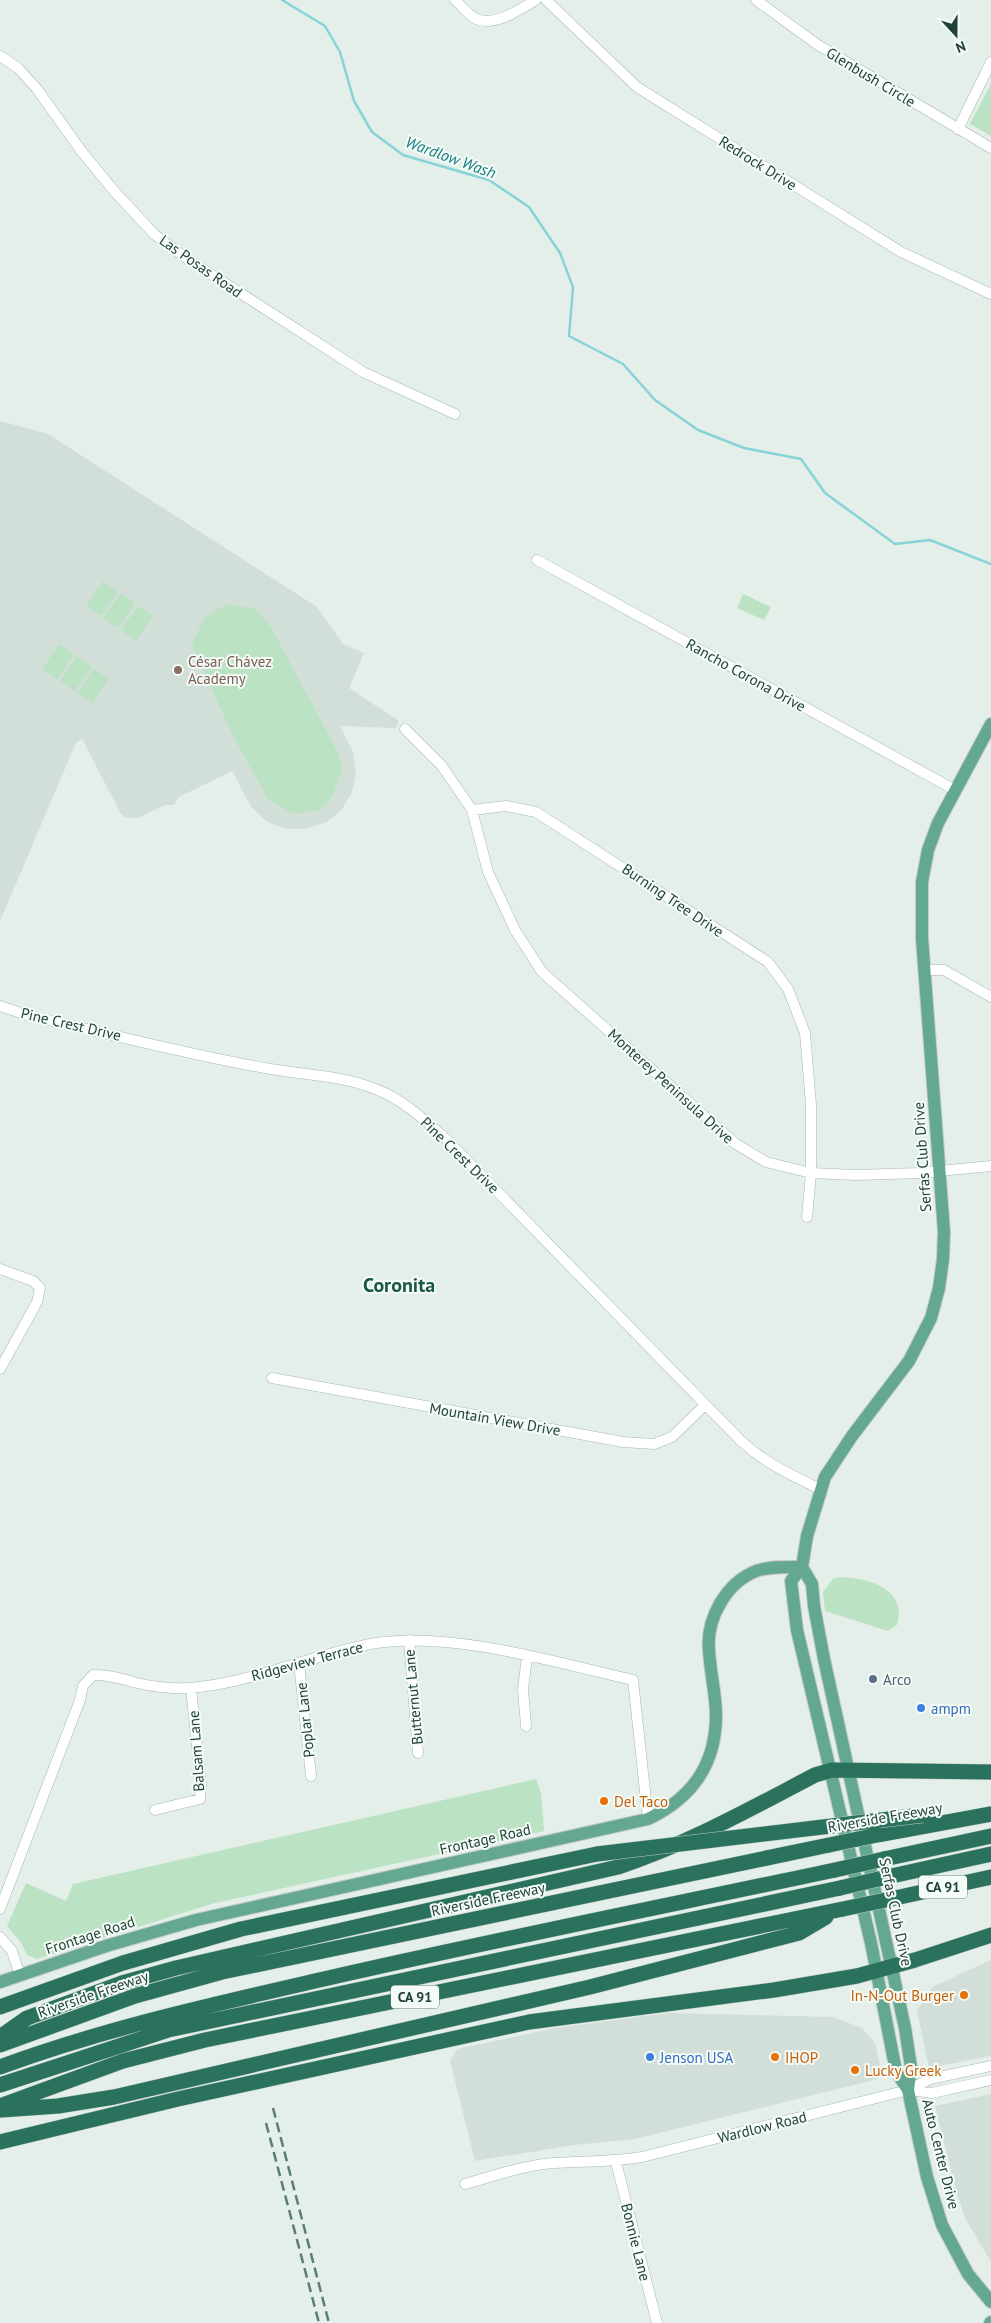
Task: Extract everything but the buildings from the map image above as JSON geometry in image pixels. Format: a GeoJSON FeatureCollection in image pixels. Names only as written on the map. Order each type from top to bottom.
{"type":"FeatureCollection","features":[{"type":"Feature","properties":{"kind":"highway"},"geometry":{"type":"LineString","coordinates":[[0,2038],[27,2018],[122,1984],[176,1968],[509,1894],[662,1853],[704,1834],[815,1775],[832,1770],[991,1772]]}},
{"type":"Feature","properties":{"kind":"highway","name":"Riverside Freeway"},"geometry":{"type":"LineString","coordinates":[[0,2045],[135,1996],[222,1972],[829,1844],[991,1814]]}},
{"type":"Feature","properties":{"kind":"highway"},"geometry":{"type":"LineString","coordinates":[[0,2007],[123,1963],[241,1929],[597,1854],[924,1815],[965,1820]]}},
{"type":"Feature","properties":{"kind":"highway"},"geometry":{"type":"LineString","coordinates":[[0,2067],[123,2026],[182,2010],[411,1959],[991,1836]]}},
{"type":"Feature","properties":{"kind":"highway"},"geometry":{"type":"LineString","coordinates":[[0,2085],[168,2030],[840,1888],[991,1854]]}},
{"type":"Feature","properties":{"kind":"highway","name":"CA 91"},"geometry":{"type":"LineString","coordinates":[[0,2106],[123,2061],[205,2040],[991,1877]]}},
{"type":"Feature","properties":{"kind":"highway"},"geometry":{"type":"LineString","coordinates":[[0,2110],[58,2106],[114,2097],[590,1987],[799,1933],[839,1910]]}},
{"type":"Feature","properties":{"kind":"highway"},"geometry":{"type":"LineString","coordinates":[[0,2142],[178,2099],[529,2022],[774,1990],[884,1969],[991,1935]]}},
{"type":"Feature","properties":{"kind":"main road","name":"Serfas Club Drive"},"geometry":{"type":"LineString","coordinates":[[884,1969],[797,1630],[790,1581],[802,1567],[806,1536],[820,1489],[852,1436],[909,1361],[931,1318],[939,1288],[944,1259],[924,970],[921,915],[922,882],[928,850],[938,823],[991,724]]}},
{"type":"Feature","properties":{"kind":"main road","name":"Serfas Club Drive"},"geometry":{"type":"LineString","coordinates":[[802,1567],[812,1584],[814,1606],[824,1659],[849,1770],[884,1969],[896,2071],[908,2090]]}},
{"type":"Feature","properties":{"kind":"main road","name":"Frontage Road"},"geometry":{"type":"LineString","coordinates":[[0,1982],[106,1946],[196,1920],[648,1819],[677,1804],[689,1792],[704,1768],[713,1742],[716,1714],[708,1648],[710,1625],[722,1601],[737,1583],[756,1571],[773,1568],[802,1567]]}},
{"type":"Feature","properties":{"kind":"main road","name":"Auto Center Drive"},"geometry":{"type":"LineString","coordinates":[[908,2090],[927,2177],[942,2225],[968,2274],[991,2302]]}},
{"type":"Feature","properties":{"kind":"street"},"geometry":{"type":"LineString","coordinates":[[456,0],[475,19],[485,20],[502,18],[536,0]]}},
{"type":"Feature","properties":{"kind":"street","name":"Redrock Drive"},"geometry":{"type":"LineString","coordinates":[[546,0],[637,87],[901,252],[991,294]]}},
{"type":"Feature","properties":{"kind":"street","name":"Glenbush Circle"},"geometry":{"type":"LineString","coordinates":[[756,0],[818,45],[991,148]]}},
{"type":"Feature","properties":{"kind":"street","name":"Las Posas Road"},"geometry":{"type":"LineString","coordinates":[[0,56],[18,68],[38,89],[82,152],[115,192],[155,235],[189,260],[363,372],[455,414]]}},
{"type":"Feature","properties":{"kind":"street"},"geometry":{"type":"LineString","coordinates":[[958,129],[991,62]]}},
{"type":"Feature","properties":{"kind":"street","name":"Rancho Corona Drive"},"geometry":{"type":"LineString","coordinates":[[537,560],[955,790]]}},
{"type":"Feature","properties":{"kind":"street"},"geometry":{"type":"LineString","coordinates":[[405,729],[442,766],[472,810]]}},
{"type":"Feature","properties":{"kind":"street","name":"Burning Tree Drive"},"geometry":{"type":"LineString","coordinates":[[472,810],[506,806],[536,812],[768,962],[788,989],[805,1033],[811,1105],[811,1173],[807,1216]]}},
{"type":"Feature","properties":{"kind":"street","name":"Monterey Peninsula Drive"},"geometry":{"type":"LineString","coordinates":[[472,810],[488,872],[516,930],[542,972],[736,1144],[766,1162],[811,1173],[856,1175],[939,1172],[991,1166]]}},
{"type":"Feature","properties":{"kind":"street"},"geometry":{"type":"LineString","coordinates":[[924,970],[944,970],[991,997]]}},
{"type":"Feature","properties":{"kind":"street","name":"Pine Crest Drive"},"geometry":{"type":"LineString","coordinates":[[0,1006],[26,1015],[264,1068],[329,1075],[388,1094],[419,1115],[447,1140],[705,1405],[758,1456],[777,1469],[820,1489]]}},
{"type":"Feature","properties":{"kind":"street"},"geometry":{"type":"LineString","coordinates":[[0,1269],[33,1281],[40,1288],[37,1302],[0,1369]]}},
{"type":"Feature","properties":{"kind":"street","name":"Mountain View Drive"},"geometry":{"type":"LineString","coordinates":[[272,1378],[623,1442],[654,1444],[672,1437],[705,1405]]}},
{"type":"Feature","properties":{"kind":"street","name":"Ridgeview Terrace"},"geometry":{"type":"LineString","coordinates":[[0,1908],[80,1700],[83,1686],[93,1675],[103,1674],[140,1684],[174,1689],[191,1688],[221,1684],[377,1643],[408,1640],[468,1644],[633,1680],[648,1819]]}},
{"type":"Feature","properties":{"kind":"street","name":"Butternut Lane"},"geometry":{"type":"LineString","coordinates":[[408,1640],[418,1753]]}},
{"type":"Feature","properties":{"kind":"street"},"geometry":{"type":"LineString","coordinates":[[526,1726],[523,1689],[527,1657]]}},
{"type":"Feature","properties":{"kind":"street","name":"Poplar Lane"},"geometry":{"type":"LineString","coordinates":[[299,1663],[312,1776]]}},
{"type":"Feature","properties":{"kind":"street","name":"Balsam Lane"},"geometry":{"type":"LineString","coordinates":[[155,1810],[200,1799],[201,1785],[191,1688]]}},
{"type":"Feature","properties":{"kind":"street"},"geometry":{"type":"LineString","coordinates":[[0,1937],[12,1951],[20,1975]]}},
{"type":"Feature","properties":{"kind":"street","name":"Wardlow Road"},"geometry":{"type":"LineString","coordinates":[[464,2184],[541,2165],[616,2162],[908,2090],[930,2079],[991,2066]]}},
{"type":"Feature","properties":{"kind":"street","name":"Wardlow Road"},"geometry":{"type":"LineString","coordinates":[[908,2090],[932,2093],[991,2080]]}},
{"type":"Feature","properties":{"kind":"street","name":"Bonnie Lane"},"geometry":{"type":"LineString","coordinates":[[616,2162],[657,2323]]}},
{"type":"Feature","properties":{"kind":"shaded area","name":"César Chávez Academy"},"geometry":{"type":"Polygon","coordinates":[[[0,421],[48,434],[317,607],[343,644],[364,653],[349,688],[399,721],[396,728],[340,726],[353,752],[356,772],[352,792],[342,809],[335,816],[326,822],[306,829],[286,829],[275,825],[266,821],[251,807],[232,771],[179,797],[174,805],[165,805],[138,818],[126,818],[121,814],[82,739],[76,743],[0,921],[0,421]]]}},
{"type":"Feature","properties":{"kind":"shaded area"},"geometry":{"type":"Polygon","coordinates":[[[991,1960],[991,2056],[929,2068],[917,2011],[932,1987],[991,1960]]]}},
{"type":"Feature","properties":{"kind":"shaded area"},"geometry":{"type":"Polygon","coordinates":[[[668,2013],[833,2017],[862,2028],[875,2043],[882,2074],[878,2079],[635,2139],[574,2145],[475,2161],[450,2061],[457,2049],[555,2028],[668,2013]]]}},
{"type":"Feature","properties":{"kind":"shaded area"},"geometry":{"type":"Polygon","coordinates":[[[991,2094],[991,2262],[965,2218],[955,2187],[935,2106],[991,2094]]]}},
{"type":"Feature","properties":{"kind":"green space"},"geometry":{"type":"Polygon","coordinates":[[[991,84],[991,136],[970,124],[991,84]]]}},
{"type":"Feature","properties":{"kind":"green space"},"geometry":{"type":"Polygon","coordinates":[[[103,581],[118,592],[101,616],[86,606],[103,581]]]}},
{"type":"Feature","properties":{"kind":"green space"},"geometry":{"type":"Polygon","coordinates":[[[121,593],[135,604],[118,628],[103,618],[121,593]]]}},
{"type":"Feature","properties":{"kind":"green space"},"geometry":{"type":"Polygon","coordinates":[[[743,594],[771,607],[764,620],[737,608],[743,594]]]}},
{"type":"Feature","properties":{"kind":"green space"},"geometry":{"type":"Polygon","coordinates":[[[227,604],[256,609],[271,627],[333,743],[343,767],[332,796],[320,810],[293,814],[268,799],[233,736],[192,645],[204,618],[227,604]]]}},
{"type":"Feature","properties":{"kind":"green space"},"geometry":{"type":"Polygon","coordinates":[[[138,606],[153,616],[136,641],[121,630],[138,606]]]}},
{"type":"Feature","properties":{"kind":"green space"},"geometry":{"type":"Polygon","coordinates":[[[59,644],[74,655],[57,679],[42,669],[59,644]]]}},
{"type":"Feature","properties":{"kind":"green space"},"geometry":{"type":"Polygon","coordinates":[[[77,656],[92,667],[75,691],[60,681],[77,656]]]}},
{"type":"Feature","properties":{"kind":"green space"},"geometry":{"type":"Polygon","coordinates":[[[94,668],[109,679],[92,703],[77,693],[94,668]]]}},
{"type":"Feature","properties":{"kind":"green space"},"geometry":{"type":"Polygon","coordinates":[[[840,1577],[873,1583],[891,1594],[897,1602],[899,1612],[897,1625],[888,1631],[825,1611],[823,1592],[833,1579],[840,1577]]]}},
{"type":"Feature","properties":{"kind":"green space"},"geometry":{"type":"Polygon","coordinates":[[[536,1779],[541,1793],[544,1831],[211,1904],[37,1959],[27,1955],[22,1944],[7,1926],[26,1883],[66,1901],[73,1884],[536,1779]]]}},
{"type":"Feature","properties":{"kind":"waterway","name":"Wardlow Wash"},"geometry":{"type":"LineString","coordinates":[[282,0],[325,26],[340,52],[354,101],[372,132],[403,155],[489,180],[529,207],[560,253],[573,287],[569,336],[623,364],[655,400],[698,430],[744,448],[801,459],[825,493],[895,544],[930,540],[991,564]]}},
{"type":"Feature","properties":{"kind":"railway"},"geometry":{"type":"LineString","coordinates":[[273,2108],[329,2323]]}},
{"type":"Feature","properties":{"kind":"railway"},"geometry":{"type":"LineString","coordinates":[[266,2123],[319,2323]]}},
{"type":"Feature","properties":{"kind":"place","name":"César Chávez Academy"},"geometry":{"type":"Point","coordinates":[178,670]}},
{"type":"Feature","properties":{"kind":"place","name":"Arco"},"geometry":{"type":"Point","coordinates":[873,1679]}},
{"type":"Feature","properties":{"kind":"place","name":"ampm"},"geometry":{"type":"Point","coordinates":[921,1708]}},
{"type":"Feature","properties":{"kind":"place","name":"Del Taco"},"geometry":{"type":"Point","coordinates":[604,1801]}},
{"type":"Feature","properties":{"kind":"place","name":"In-N-Out Burger"},"geometry":{"type":"Point","coordinates":[964,1995]}},
{"type":"Feature","properties":{"kind":"place","name":"Jenson USA"},"geometry":{"type":"Point","coordinates":[650,2057]}},
{"type":"Feature","properties":{"kind":"place","name":"IHOP"},"geometry":{"type":"Point","coordinates":[775,2057]}},
{"type":"Feature","properties":{"kind":"place","name":"Lucky Greek"},"geometry":{"type":"Point","coordinates":[855,2070]}},
{"type":"Feature","properties":{"kind":"district","name":"Coronita"},"geometry":{"type":"Point","coordinates":[399,1285]}}]}
